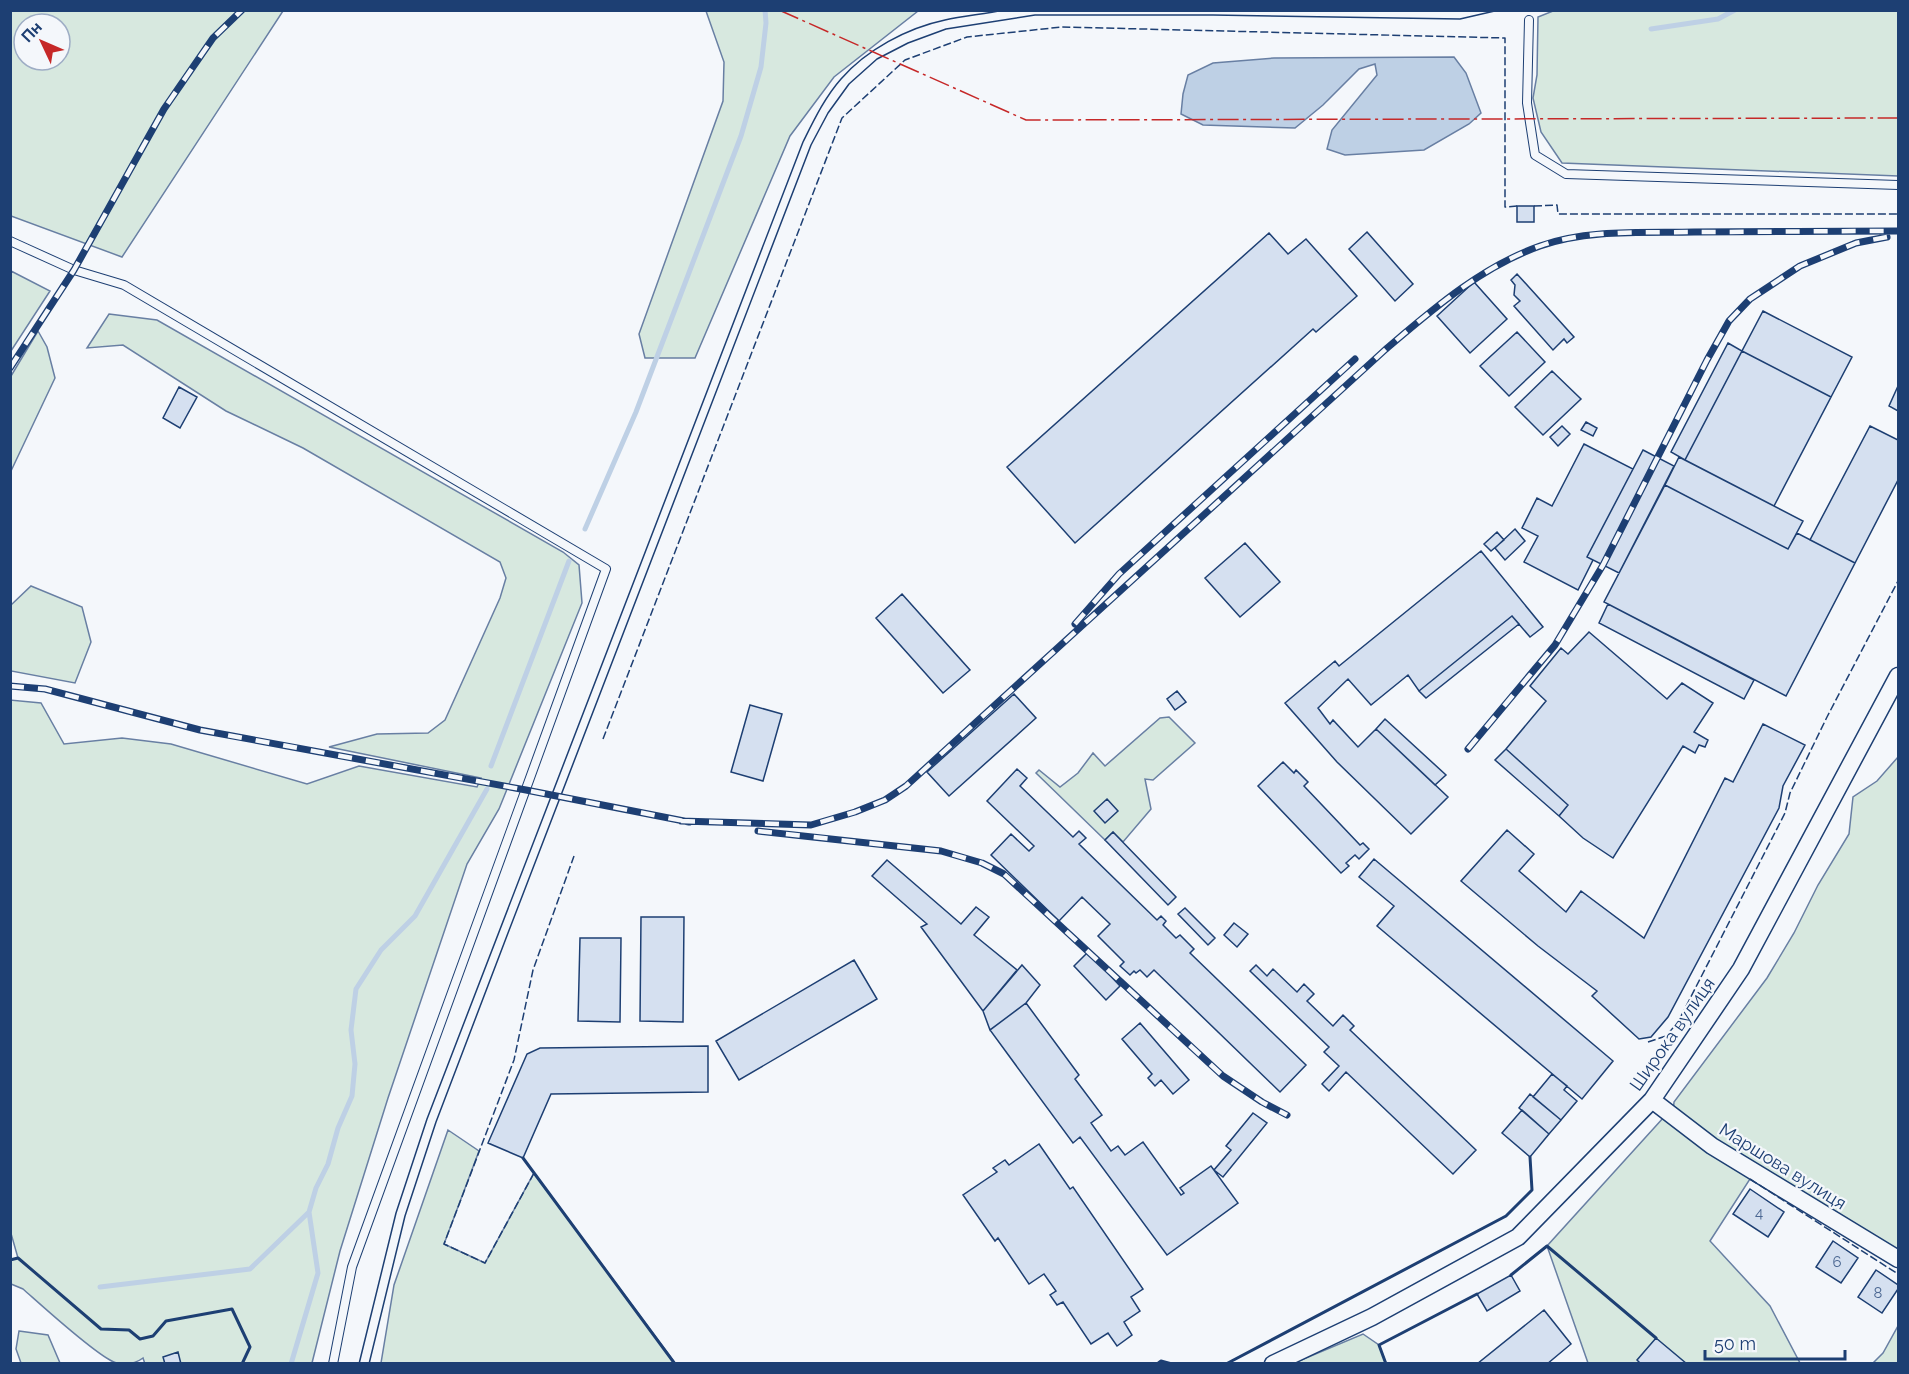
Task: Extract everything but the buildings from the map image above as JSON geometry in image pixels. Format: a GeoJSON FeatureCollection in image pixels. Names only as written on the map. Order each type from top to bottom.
{"type":"FeatureCollection","features":[{"type":"Feature","properties":{"kind":"street","name":"Широка вулиця"},"geometry":{"type":"LineString","coordinates":[[1273,1364],[1372,1317],[1518,1237],[1652,1100],[1741,969],[1899,676]]}},
{"type":"Feature","properties":{"kind":"street","name":"Маршова вулиця"},"geometry":{"type":"LineString","coordinates":[[1652,1100],[1712,1146],[1899,1259]]}},
{"type":"Feature","properties":{"kind":"lane"},"geometry":{"type":"LineString","coordinates":[[1529,20],[1527,103],[1535,154],[1566,174],[1899,185]]}},
{"type":"Feature","properties":{"kind":"lane"},"geometry":{"type":"LineString","coordinates":[[10,242],[74,270],[124,285],[606,569],[352,1267],[333,1364]]}},
{"type":"Feature","properties":{"kind":"shaded area"},"geometry":{"type":"Polygon","coordinates":[[[10,11],[283,11],[122,257],[11,216],[10,11]]]}},
{"type":"Feature","properties":{"kind":"shaded area"},"geometry":{"type":"Polygon","coordinates":[[[706,11],[918,11],[834,77],[790,136],[695,358],[645,358],[639,334],[723,101],[724,62],[706,11]]]}},
{"type":"Feature","properties":{"kind":"shaded area"},"geometry":{"type":"Polygon","coordinates":[[[1553,11],[1898,11],[1898,176],[1562,163],[1541,132],[1533,98],[1537,75],[1538,17],[1553,11]]]}},
{"type":"Feature","properties":{"kind":"shaded area"},"geometry":{"type":"Polygon","coordinates":[[[11,271],[50,291],[11,351],[11,271]]]}},
{"type":"Feature","properties":{"kind":"shaded area"},"geometry":{"type":"Polygon","coordinates":[[[109,314],[157,320],[563,552],[579,565],[582,603],[499,809],[467,864],[388,1098],[340,1251],[312,1363],[145,1364],[143,1358],[131,1364],[117,1363],[109,1360],[85,1342],[23,1289],[11,1284],[11,1260],[18,1258],[10,1230],[10,700],[41,703],[64,744],[122,738],[171,744],[307,784],[359,766],[477,787],[481,778],[329,747],[377,734],[428,733],[445,720],[500,598],[506,578],[500,562],[303,448],[226,411],[123,345],[87,348],[109,314]]]}},
{"type":"Feature","properties":{"kind":"shaded area"},"geometry":{"type":"Polygon","coordinates":[[[38,331],[47,347],[55,378],[11,471],[11,376],[38,331]]]}},
{"type":"Feature","properties":{"kind":"shaded area"},"geometry":{"type":"Polygon","coordinates":[[[31,586],[82,607],[91,642],[75,683],[11,671],[11,605],[31,586]]]}},
{"type":"Feature","properties":{"kind":"shaded area"},"geometry":{"type":"Polygon","coordinates":[[[1169,717],[1195,743],[1153,780],[1145,779],[1151,809],[1123,842],[1113,832],[1105,840],[1036,773],[1039,770],[1060,787],[1078,773],[1093,753],[1105,766],[1160,718],[1169,717]]]}},
{"type":"Feature","properties":{"kind":"shaded area"},"geometry":{"type":"Polygon","coordinates":[[[1898,757],[1898,1253],[1673,1113],[1674,1102],[1767,978],[1794,933],[1818,885],[1849,834],[1853,797],[1877,781],[1898,757]]]}},
{"type":"Feature","properties":{"kind":"shaded area"},"geometry":{"type":"Polygon","coordinates":[[[1664,1117],[1750,1179],[1710,1241],[1770,1306],[1800,1363],[1588,1363],[1547,1246],[1664,1117]]]}},
{"type":"Feature","properties":{"kind":"shaded area"},"geometry":{"type":"Polygon","coordinates":[[[448,1130],[479,1151],[444,1244],[485,1263],[534,1173],[675,1363],[381,1363],[394,1285],[448,1130]]]}},
{"type":"Feature","properties":{"kind":"shaded area"},"geometry":{"type":"Polygon","coordinates":[[[1898,1326],[1898,1363],[1873,1363],[1883,1353],[1898,1326]]]}},
{"type":"Feature","properties":{"kind":"shaded area"},"geometry":{"type":"Polygon","coordinates":[[[19,1331],[48,1335],[60,1363],[21,1363],[16,1349],[19,1331]]]}},
{"type":"Feature","properties":{"kind":"shaded area"},"geometry":{"type":"Polygon","coordinates":[[[1363,1334],[1379,1345],[1386,1363],[1294,1363],[1363,1334]]]}},
{"type":"Feature","properties":{"kind":"water"},"geometry":{"type":"Polygon","coordinates":[[[1454,57],[1466,73],[1481,113],[1469,124],[1424,150],[1345,155],[1327,149],[1332,130],[1377,75],[1375,64],[1359,69],[1323,105],[1295,128],[1203,125],[1181,114],[1188,75],[1213,63],[1274,58],[1454,57]]]}},
{"type":"Feature","properties":{"kind":"waterway"},"geometry":{"type":"LineString","coordinates":[[585,529],[636,412],[741,136],[761,67],[766,23],[765,10]]}},
{"type":"Feature","properties":{"kind":"waterway"},"geometry":{"type":"LineString","coordinates":[[1651,29],[1718,19],[1735,10]]}},
{"type":"Feature","properties":{"kind":"waterway"},"geometry":{"type":"LineString","coordinates":[[491,766],[569,561]]}},
{"type":"Feature","properties":{"kind":"waterway"},"geometry":{"type":"LineString","coordinates":[[100,1287],[250,1269],[309,1212],[316,1188],[328,1164],[338,1128],[352,1096],[355,1064],[351,1030],[356,989],[381,950],[415,916],[487,789]]}},
{"type":"Feature","properties":{"kind":"waterway"},"geometry":{"type":"LineString","coordinates":[[291,1364],[318,1273],[309,1212]]}},
{"type":"Feature","properties":{"kind":"tram line"},"geometry":{"type":"LineString","coordinates":[[359,1364],[396,1213],[427,1119],[803,142],[835,86],[851,68],[875,50],[902,35],[931,24],[1004,10]]}},
{"type":"Feature","properties":{"kind":"tram line"},"geometry":{"type":"LineString","coordinates":[[369,1364],[405,1216],[436,1122],[811,145],[828,113],[849,84],[877,59],[908,43],[946,29],[1035,15],[1460,19],[1499,10]]}},
{"type":"Feature","properties":{"kind":"railway"},"geometry":{"type":"LineString","coordinates":[[10,368],[74,270],[164,109],[213,38],[242,10]]}},
{"type":"Feature","properties":{"kind":"railway"},"geometry":{"type":"LineString","coordinates":[[681,821],[811,825],[885,800],[906,786],[1386,349],[1458,290],[1518,255],[1558,241],[1596,234],[1898,231]]}},
{"type":"Feature","properties":{"kind":"railway"},"geometry":{"type":"LineString","coordinates":[[1468,749],[1555,645],[1603,565],[1729,321],[1750,299],[1800,266],[1856,243],[1887,237]]}},
{"type":"Feature","properties":{"kind":"railway"},"geometry":{"type":"LineString","coordinates":[[1075,624],[1119,574],[1355,359]]}},
{"type":"Feature","properties":{"kind":"railway"},"geometry":{"type":"LineString","coordinates":[[10,686],[45,689],[200,730],[689,822]]}},
{"type":"Feature","properties":{"kind":"railway"},"geometry":{"type":"LineString","coordinates":[[758,831],[941,851],[982,863],[1004,874],[1223,1076],[1262,1102],[1287,1115]]}},
{"type":"Feature","properties":{"kind":"fence"},"geometry":{"type":"LineString","coordinates":[[603,739],[842,118],[905,60],[967,37],[1062,27],[1505,38],[1505,207],[1517,206]]}},
{"type":"Feature","properties":{"kind":"fence"},"geometry":{"type":"LineString","coordinates":[[1534,206],[1557,205],[1558,214],[1898,214]]}},
{"type":"Feature","properties":{"kind":"fence"},"geometry":{"type":"LineString","coordinates":[[1648,1042],[1666,1036],[1678,1022],[1785,813],[1790,793],[1827,717],[1898,581]]}},
{"type":"Feature","properties":{"kind":"fence"},"geometry":{"type":"LineString","coordinates":[[534,1173],[485,1263],[444,1244],[514,1060],[533,970],[574,856]]}},
{"type":"Feature","properties":{"kind":"fence"},"geometry":{"type":"LineString","coordinates":[[1750,1179],[1898,1274]]}},
{"type":"Feature","properties":{"kind":"wall"},"geometry":{"type":"LineString","coordinates":[[1226,1364],[1506,1216],[1532,1190],[1530,1157]]}},
{"type":"Feature","properties":{"kind":"wall"},"geometry":{"type":"LineString","coordinates":[[523,1158],[675,1364]]}},
{"type":"Feature","properties":{"kind":"wall"},"geometry":{"type":"LineString","coordinates":[[1511,1275],[1547,1246],[1656,1338]]}},
{"type":"Feature","properties":{"kind":"wall"},"geometry":{"type":"LineString","coordinates":[[10,1260],[18,1258],[101,1329],[129,1330],[140,1339],[153,1336],[166,1321],[232,1309],[250,1347],[242,1364]]}},
{"type":"Feature","properties":{"kind":"wall"},"geometry":{"type":"LineString","coordinates":[[1386,1364],[1379,1345],[1477,1294]]}},
{"type":"Feature","properties":{"kind":"wall"},"geometry":{"type":"LineString","coordinates":[[1157,1364],[1161,1361],[1172,1364]]}},
{"type":"Feature","properties":{"kind":"power"},"geometry":{"type":"LineString","coordinates":[[779,10],[1026,120],[1898,118]]}}]}
